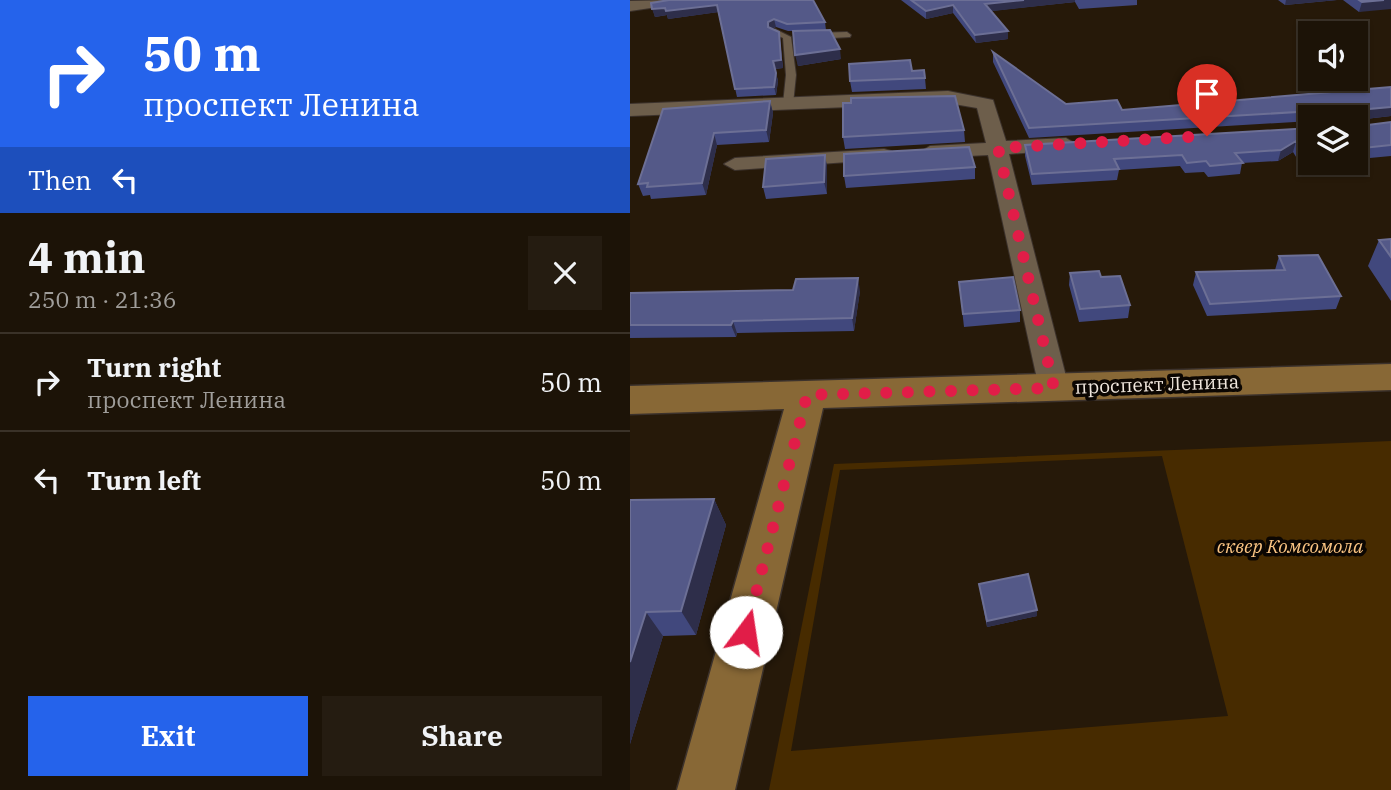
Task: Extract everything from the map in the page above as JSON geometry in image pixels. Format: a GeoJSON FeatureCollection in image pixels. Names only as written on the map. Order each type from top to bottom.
{"type":"FeatureCollection","features":[{"type":"Feature","properties":{"kind":"main road","name":"проспект Ленина"},"geometry":{"type":"LineString","coordinates":[[630,400],[1391,377]]}},
{"type":"Feature","properties":{"kind":"main road"},"geometry":{"type":"LineString","coordinates":[[706,790],[807,395]]}},
{"type":"Feature","properties":{"kind":"street"},"geometry":{"type":"LineString","coordinates":[[630,6],[671,0]]}},
{"type":"Feature","properties":{"kind":"street"},"geometry":{"type":"LineString","coordinates":[[630,110],[948,97],[986,104],[1054,388]]}},
{"type":"Feature","properties":{"kind":"street"},"geometry":{"type":"LineString","coordinates":[[735,164],[1080,143]]}},
{"type":"Feature","properties":{"kind":"lane"},"geometry":{"type":"LineString","coordinates":[[775,32],[787,37],[847,35]]}},
{"type":"Feature","properties":{"kind":"lane"},"geometry":{"type":"LineString","coordinates":[[787,37],[791,75],[788,104]]}},
{"type":"Feature","properties":{"kind":"green space","name":"сквер Комсомола"},"geometry":{"type":"Polygon","coordinates":[[[1391,441],[1391,790],[769,790],[834,464],[1391,441]],[[1162,456],[840,470],[791,751],[1228,716],[1162,456]]]}},
{"type":"Feature","properties":{"kind":"building"},"geometry":{"type":"Polygon","coordinates":[[[669,0],[813,0],[825,22],[787,24],[774,19],[768,22],[768,27],[779,32],[781,60],[773,61],[776,73],[774,87],[735,89],[717,5],[666,11],[665,8],[652,9],[651,3],[669,0]]]}},
{"type":"Feature","properties":{"kind":"building"},"geometry":{"type":"Polygon","coordinates":[[[911,0],[1024,0],[985,4],[1008,31],[975,35],[953,5],[926,11],[911,0]]]}},
{"type":"Feature","properties":{"kind":"building"},"geometry":{"type":"Polygon","coordinates":[[[830,30],[840,49],[795,55],[793,31],[830,30]]]}},
{"type":"Feature","properties":{"kind":"building"},"geometry":{"type":"Polygon","coordinates":[[[993,52],[1066,104],[1117,100],[1122,110],[1391,87],[1391,107],[1368,109],[1368,105],[1298,105],[1298,112],[1029,128],[993,52]]]}},
{"type":"Feature","properties":{"kind":"building"},"geometry":{"type":"Polygon","coordinates":[[[910,60],[912,71],[924,70],[925,78],[850,81],[849,64],[910,60]]]}},
{"type":"Feature","properties":{"kind":"building"},"geometry":{"type":"Polygon","coordinates":[[[955,96],[964,130],[843,137],[843,103],[851,103],[851,98],[955,96]]]}},
{"type":"Feature","properties":{"kind":"building"},"geometry":{"type":"Polygon","coordinates":[[[770,101],[766,130],[714,133],[702,183],[647,187],[648,183],[638,184],[663,109],[770,101]]]}},
{"type":"Feature","properties":{"kind":"building"},"geometry":{"type":"Polygon","coordinates":[[[1391,122],[1391,145],[1368,147],[1368,125],[1391,122]]]}},
{"type":"Feature","properties":{"kind":"building"},"geometry":{"type":"Polygon","coordinates":[[[1298,129],[1298,144],[1296,141],[1281,150],[1235,153],[1243,163],[1210,166],[1206,161],[1187,163],[1182,155],[1114,159],[1119,169],[1032,174],[1025,145],[1298,129]]]}},
{"type":"Feature","properties":{"kind":"building"},"geometry":{"type":"Polygon","coordinates":[[[969,147],[975,167],[844,176],[844,154],[969,147]]]}},
{"type":"Feature","properties":{"kind":"building"},"geometry":{"type":"Polygon","coordinates":[[[825,155],[824,182],[763,187],[766,159],[825,155]]]}},
{"type":"Feature","properties":{"kind":"building"},"geometry":{"type":"Polygon","coordinates":[[[1391,239],[1391,257],[1379,240],[1391,239]]]}},
{"type":"Feature","properties":{"kind":"building"},"geometry":{"type":"Polygon","coordinates":[[[1318,255],[1341,296],[1210,304],[1196,272],[1285,270],[1279,256],[1318,255]]]}},
{"type":"Feature","properties":{"kind":"building"},"geometry":{"type":"Polygon","coordinates":[[[1099,271],[1101,277],[1120,276],[1130,305],[1080,309],[1070,273],[1099,271]]]}},
{"type":"Feature","properties":{"kind":"building"},"geometry":{"type":"Polygon","coordinates":[[[1013,277],[1020,310],[963,314],[959,282],[1013,277]]]}},
{"type":"Feature","properties":{"kind":"building"},"geometry":{"type":"Polygon","coordinates":[[[858,278],[852,318],[733,321],[731,325],[630,325],[630,293],[793,290],[796,279],[858,278]]]}},
{"type":"Feature","properties":{"kind":"building"},"geometry":{"type":"Polygon","coordinates":[[[714,499],[681,611],[646,612],[630,662],[630,500],[714,499]]]}},
{"type":"Feature","properties":{"kind":"building"},"geometry":{"type":"Polygon","coordinates":[[[1028,574],[1037,610],[987,621],[979,584],[1028,574]]]}},
{"type":"Feature","properties":{"kind":"route"},"geometry":{"type":"LineString","coordinates":[[746,632],[807,395],[1054,388],[998,148],[1207,136]]}}]}
